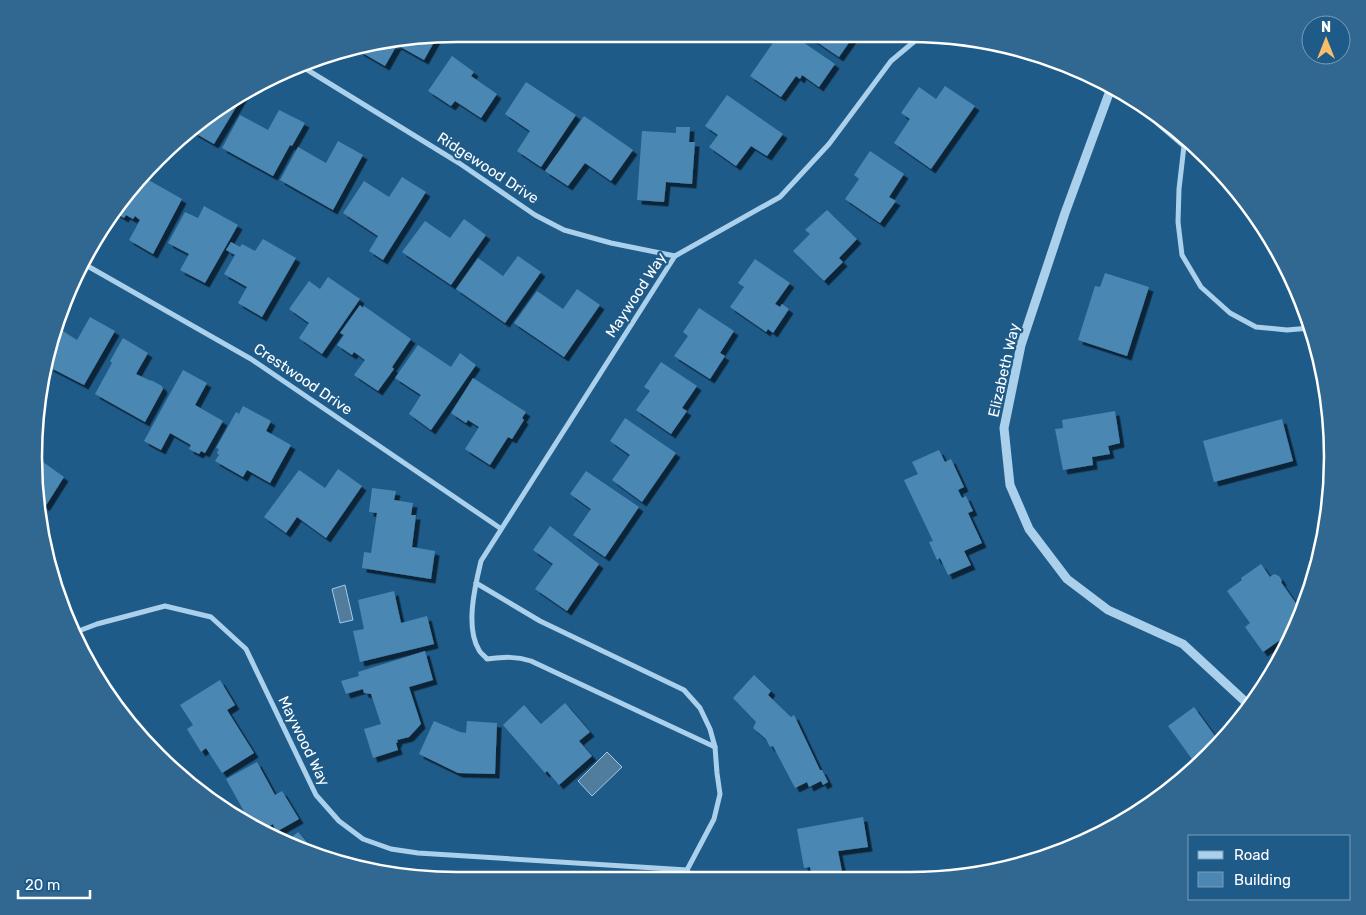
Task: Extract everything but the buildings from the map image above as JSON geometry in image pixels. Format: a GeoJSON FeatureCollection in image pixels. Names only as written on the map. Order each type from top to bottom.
{"type":"FeatureCollection","features":[{"type":"Feature","properties":{"kind":"street","name":"Maywood Way"},"geometry":{"type":"LineString","coordinates":[[715,748],[531,661],[507,656],[487,658],[479,651],[474,637],[472,617],[480,561],[675,256],[780,197],[829,144],[891,61],[913,42]]}},
{"type":"Feature","properties":{"kind":"street","name":"Ridgewood Drive"},"geometry":{"type":"LineString","coordinates":[[308,71],[459,163],[535,215],[564,230],[611,243],[675,256]]}},
{"type":"Feature","properties":{"kind":"street","name":"Elizabeth Way"},"geometry":{"type":"LineString","coordinates":[[1109,94],[1065,213],[1021,345],[1004,428],[1010,485],[1029,529],[1067,579],[1108,610],[1183,644],[1245,701]]}},
{"type":"Feature","properties":{"kind":"street"},"geometry":{"type":"LineString","coordinates":[[1185,148],[1179,189],[1178,222],[1182,255],[1201,287],[1230,313],[1256,328],[1287,330],[1302,329]]}},
{"type":"Feature","properties":{"kind":"street","name":"Crestwood Drive"},"geometry":{"type":"LineString","coordinates":[[89,267],[251,359],[500,528]]}},
{"type":"Feature","properties":{"kind":"street"},"geometry":{"type":"LineString","coordinates":[[476,583],[540,621],[684,690],[700,708],[710,729],[715,748],[720,794],[714,819],[687,870]]}},
{"type":"Feature","properties":{"kind":"street","name":"Maywood Way"},"geometry":{"type":"LineString","coordinates":[[80,630],[165,606],[211,617],[246,649],[316,795],[339,821],[363,839],[391,848],[418,853],[687,870]]}},
{"type":"Feature","properties":{"kind":"water"},"geometry":{"type":"Polygon","coordinates":[[[345,585],[353,620],[340,623],[332,589],[345,585]]]}},
{"type":"Feature","properties":{"kind":"water"},"geometry":{"type":"Polygon","coordinates":[[[607,752],[622,767],[592,796],[578,781],[607,752]]]}}]}
